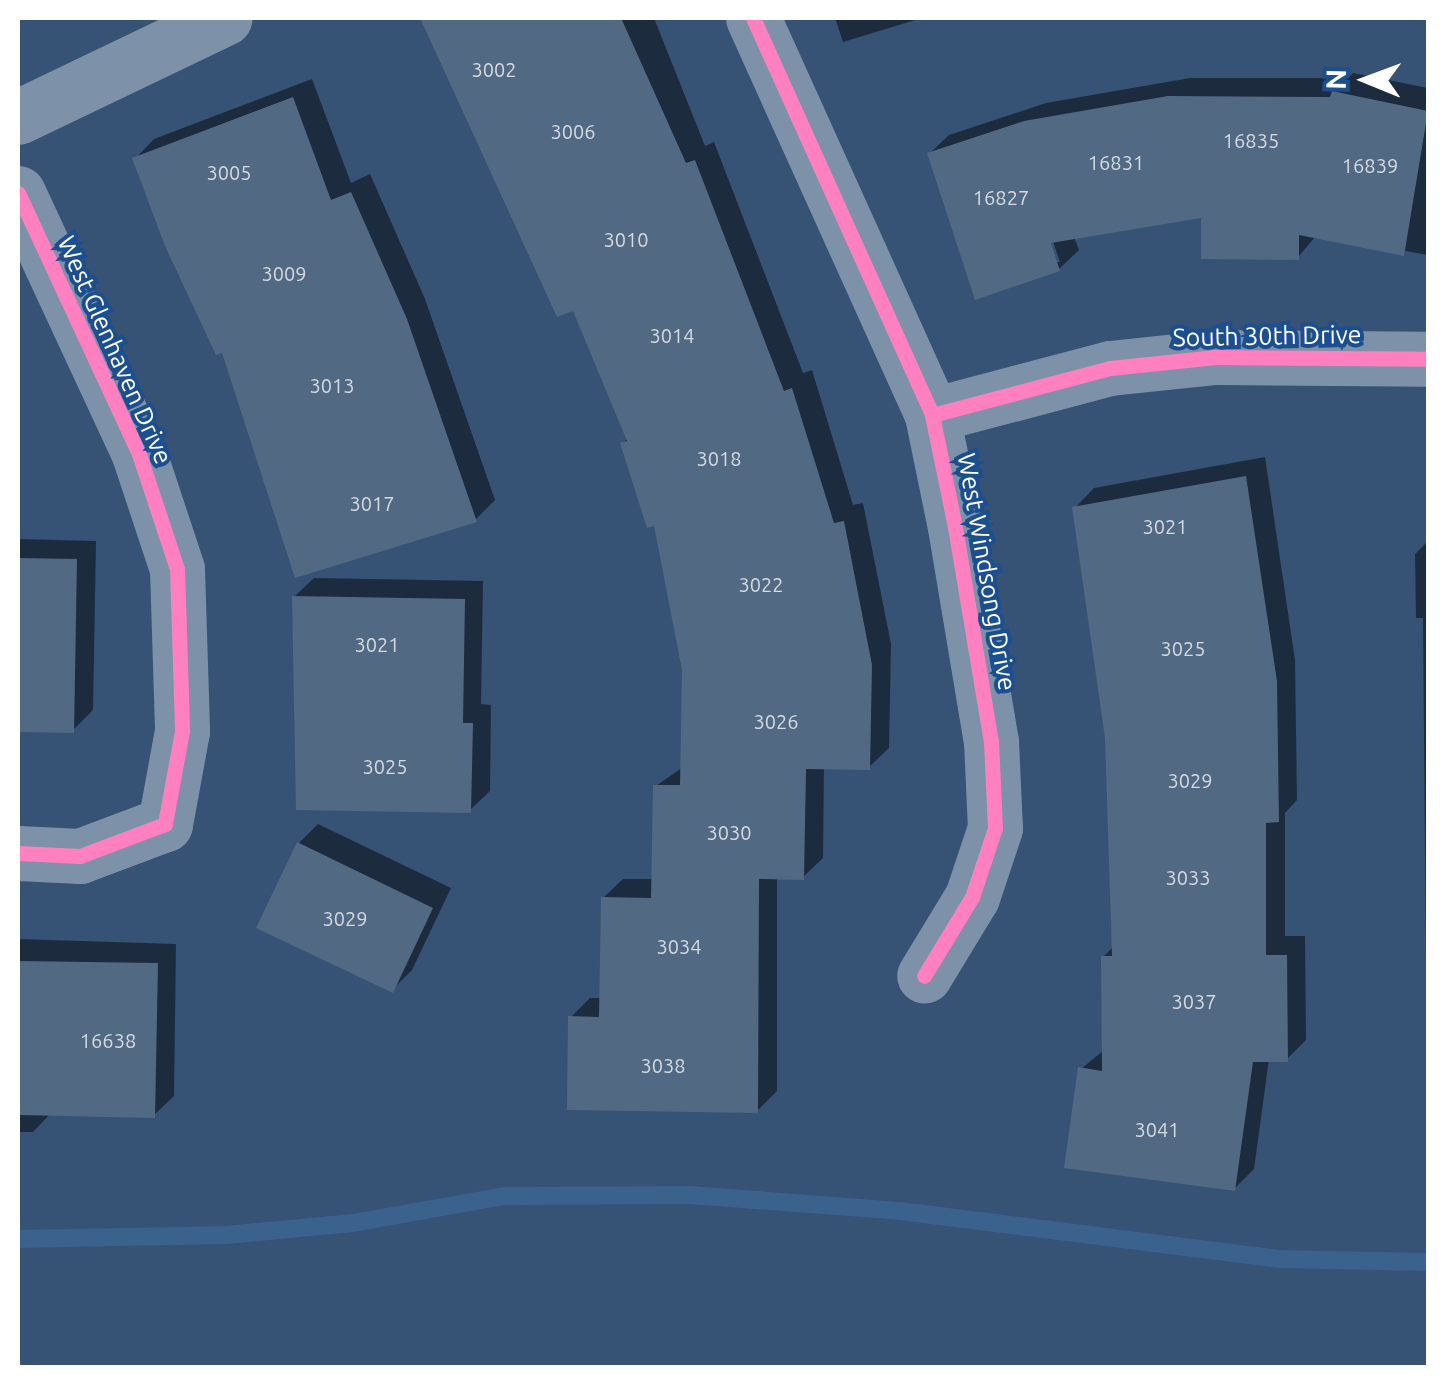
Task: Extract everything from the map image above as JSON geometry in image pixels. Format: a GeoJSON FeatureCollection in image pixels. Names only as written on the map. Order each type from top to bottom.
{"type":"FeatureCollection","features":[{"type":"Feature","properties":{"kind":"street"},"geometry":{"type":"LineString","coordinates":[[18,118],[225,18]]}},
{"type":"Feature","properties":{"kind":"street","name":"West Windsong Drive"},"geometry":{"type":"LineString","coordinates":[[753,18],[932,415],[991,741],[995,828],[972,898],[924,976]]}},
{"type":"Feature","properties":{"kind":"street","name":"West Glenhaven Drive"},"geometry":{"type":"LineString","coordinates":[[18,194],[139,454],[177,568],[182,730],[165,824],[80,856],[18,854]]}},
{"type":"Feature","properties":{"kind":"street","name":"South 30th Drive"},"geometry":{"type":"LineString","coordinates":[[932,415],[1145,364],[1215,357],[1428,359]]}},
{"type":"Feature","properties":{"kind":"building"},"geometry":{"type":"Polygon","coordinates":[[[420,18],[621,18],[686,163],[695,160],[784,391],[792,388],[834,523],[844,521],[872,665],[870,770],[806,769],[804,880],[759,879],[758,1113],[567,1110],[568,1016],[599,1017],[601,897],[651,898],[653,785],[680,785],[682,670],[654,526],[647,528],[620,443],[627,441],[573,311],[557,317],[420,18]]]}},
{"type":"Feature","properties":{"kind":"building"},"geometry":{"type":"Polygon","coordinates":[[[1332,91],[1428,111],[1404,256],[1299,235],[1299,260],[1201,259],[1201,218],[1051,243],[1060,271],[975,300],[927,153],[1024,121],[1168,96],[1330,97],[1332,91]]]}},
{"type":"Feature","properties":{"kind":"building"},"geometry":{"type":"Polygon","coordinates":[[[293,97],[331,200],[351,192],[407,319],[477,522],[295,578],[222,353],[216,355],[165,246],[132,158],[293,97]]]}},
{"type":"Feature","properties":{"kind":"building"},"geometry":{"type":"Polygon","coordinates":[[[1246,476],[1277,681],[1279,822],[1266,823],[1266,955],[1287,955],[1288,1062],[1253,1062],[1235,1191],[1064,1168],[1078,1067],[1102,1071],[1101,956],[1112,956],[1105,738],[1072,507],[1246,476]]]}},
{"type":"Feature","properties":{"kind":"building"},"geometry":{"type":"Polygon","coordinates":[[[18,558],[77,559],[74,733],[18,732],[18,558]]]}},
{"type":"Feature","properties":{"kind":"building"},"geometry":{"type":"Polygon","coordinates":[[[292,596],[465,599],[463,723],[473,723],[471,813],[296,810],[292,596]]]}},
{"type":"Feature","properties":{"kind":"building"},"geometry":{"type":"Polygon","coordinates":[[[297,842],[433,908],[393,993],[256,928],[297,842]]]}},
{"type":"Feature","properties":{"kind":"building"},"geometry":{"type":"Polygon","coordinates":[[[18,961],[158,963],[155,1118],[18,1115],[18,961]]]}},
{"type":"Feature","properties":{"kind":"waterway"},"geometry":{"type":"LineString","coordinates":[[18,1239],[226,1235],[353,1223],[505,1196],[689,1195],[900,1211],[1281,1259],[1428,1262]]}},
{"type":"Feature","properties":{"kind":"cycle path"},"geometry":{"type":"LineString","coordinates":[[753,18],[932,415],[955,527],[991,741],[995,828],[972,897],[924,976]]}},
{"type":"Feature","properties":{"kind":"cycle path"},"geometry":{"type":"LineString","coordinates":[[18,193],[139,454],[177,569],[182,731],[165,824],[80,856],[18,853]]}},
{"type":"Feature","properties":{"kind":"cycle path"},"geometry":{"type":"LineString","coordinates":[[932,415],[1110,368],[1215,357],[1428,359]]}}]}
